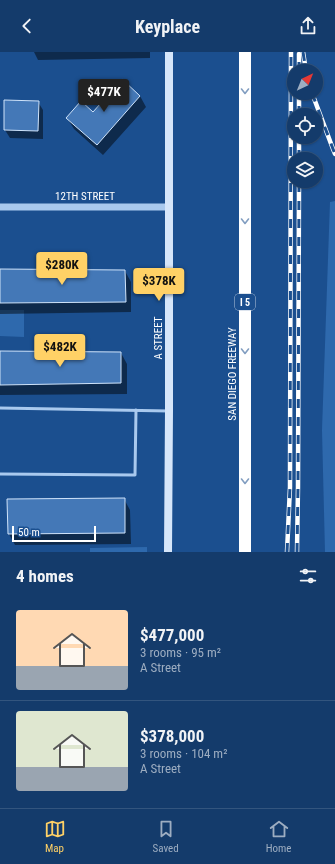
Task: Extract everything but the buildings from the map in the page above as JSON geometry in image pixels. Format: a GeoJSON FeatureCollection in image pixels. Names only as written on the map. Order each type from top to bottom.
{"type":"FeatureCollection","features":[{"type":"Feature","properties":{"kind":"highway","name":"SAN DIEGO FREEWAY"},"geometry":{"type":"LineString","coordinates":[[245,52],[245,552]]}},
{"type":"Feature","properties":{"kind":"main road","name":"A STREET"},"geometry":{"type":"LineString","coordinates":[[168,552],[169,52]]}},
{"type":"Feature","properties":{"kind":"street","name":"12TH STREET"},"geometry":{"type":"LineString","coordinates":[[0,206],[169,207]]}},
{"type":"Feature","properties":{"kind":"lane"},"geometry":{"type":"LineString","coordinates":[[0,408],[169,411]]}},
{"type":"Feature","properties":{"kind":"lane"},"geometry":{"type":"LineString","coordinates":[[0,474],[135,475],[136,410]]}},
{"type":"Feature","properties":{"kind":"shaded area"},"geometry":{"type":"Polygon","coordinates":[[[335,201],[335,552],[325,552],[322,430],[330,202],[335,201]]]}},
{"type":"Feature","properties":{"kind":"shaded area"},"geometry":{"type":"Polygon","coordinates":[[[0,310],[24,310],[24,337],[0,336],[0,310]]]}},
{"type":"Feature","properties":{"kind":"shaded area"},"geometry":{"type":"Polygon","coordinates":[[[147,547],[147,552],[90,552],[90,548],[147,547]]]}},
{"type":"Feature","properties":{"kind":"railway"},"geometry":{"type":"LineString","coordinates":[[287,552],[290,487],[291,52]]}},
{"type":"Feature","properties":{"kind":"railway"},"geometry":{"type":"LineString","coordinates":[[303,52],[305,64]]}},
{"type":"Feature","properties":{"kind":"railway"},"geometry":{"type":"LineString","coordinates":[[299,54],[299,64]]}},
{"type":"Feature","properties":{"kind":"railway"},"geometry":{"type":"LineString","coordinates":[[299,100],[299,108]]}},
{"type":"Feature","properties":{"kind":"railway"},"geometry":{"type":"LineString","coordinates":[[315,100],[335,154]]}},
{"type":"Feature","properties":{"kind":"railway"},"geometry":{"type":"LineString","coordinates":[[299,144],[299,152]]}},
{"type":"Feature","properties":{"kind":"railway"},"geometry":{"type":"LineString","coordinates":[[297,552],[299,188]]}}]}
